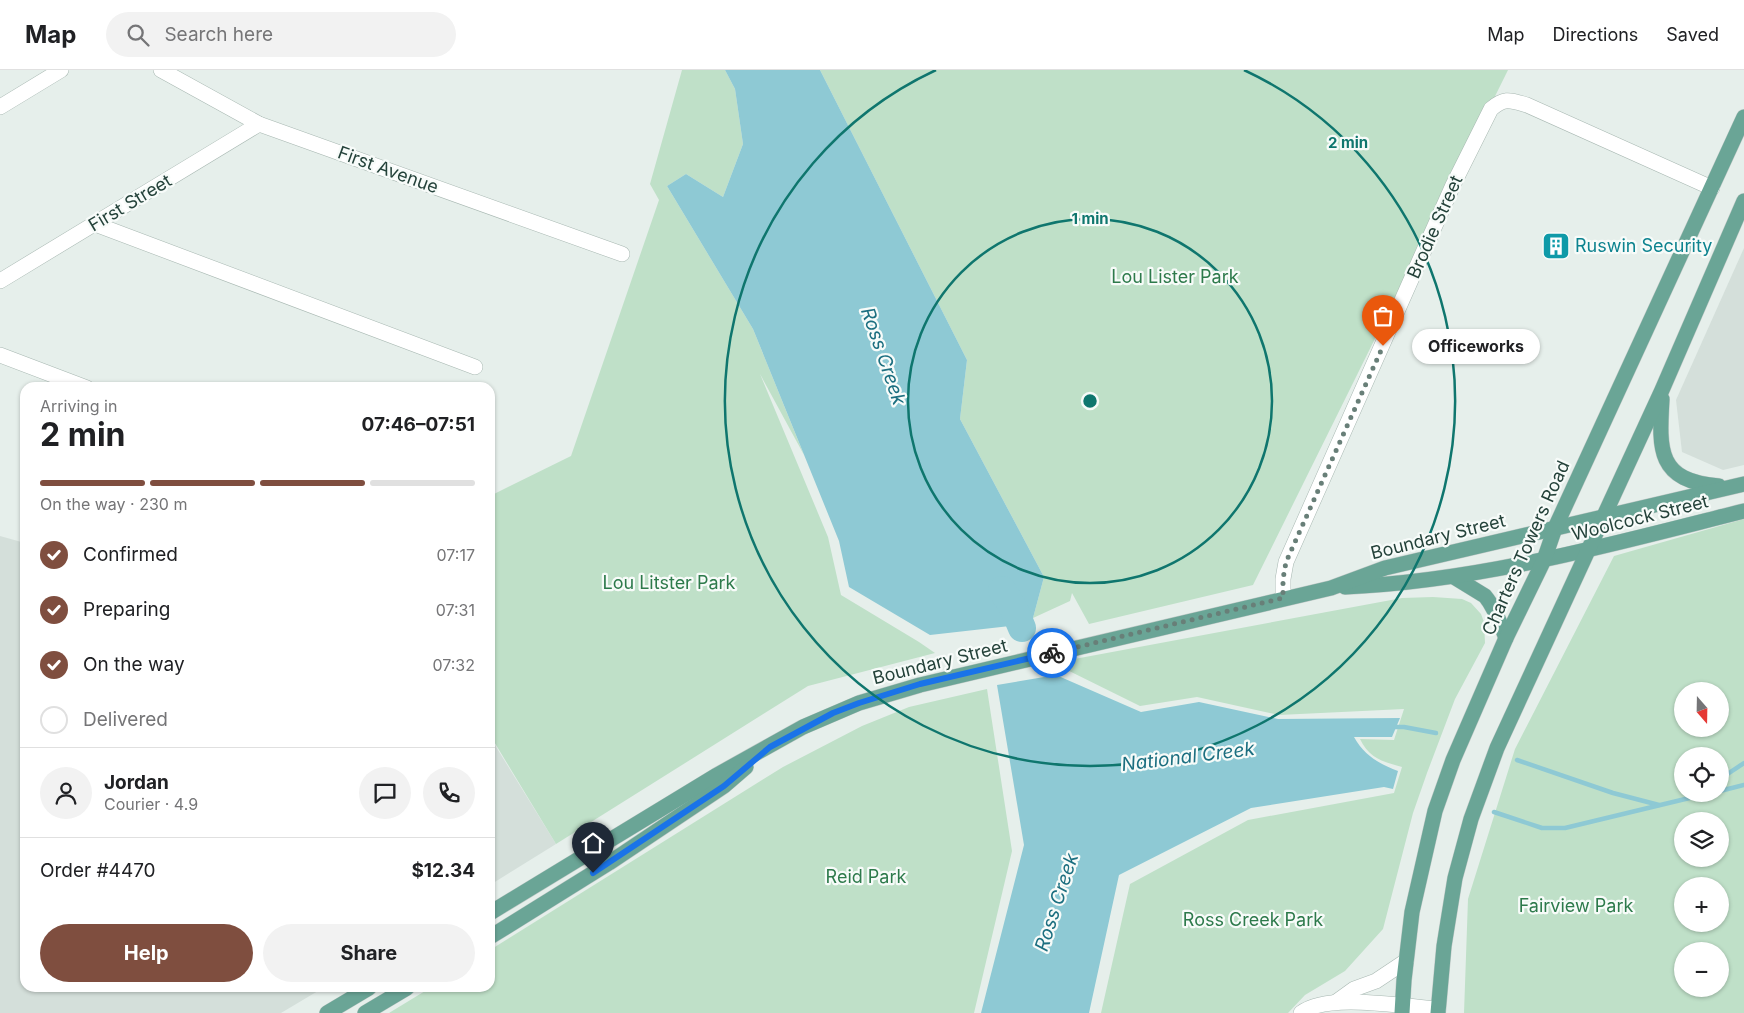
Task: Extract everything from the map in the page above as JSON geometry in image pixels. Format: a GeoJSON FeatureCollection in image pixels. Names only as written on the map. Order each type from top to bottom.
{"type":"FeatureCollection","features":[{"type":"Feature","properties":{"kind":"main road","name":"Charters Towers Road"},"geometry":{"type":"LineString","coordinates":[[1402,1010],[1412,912],[1435,811],[1453,760],[1506,638],[1544,560],[1555,528],[1744,117]]}},
{"type":"Feature","properties":{"kind":"main road"},"geometry":{"type":"LineString","coordinates":[[1438,1011],[1440,974],[1455,878],[1469,827],[1497,748],[1662,390],[1743,204]]}},
{"type":"Feature","properties":{"kind":"main road"},"geometry":{"type":"LineString","coordinates":[[1662,390],[1660,445],[1667,464],[1679,474],[1699,482],[1738,485]]}},
{"type":"Feature","properties":{"kind":"main road","name":"Woolcock Street"},"geometry":{"type":"LineString","coordinates":[[1555,528],[1738,485]]}},
{"type":"Feature","properties":{"kind":"main road","name":"Woolcock Street"},"geometry":{"type":"LineString","coordinates":[[1544,560],[1744,511]]}},
{"type":"Feature","properties":{"kind":"main road","name":"Boundary Street"},"geometry":{"type":"LineString","coordinates":[[495,911],[717,775],[833,713],[859,703],[920,684],[1331,588],[1385,568],[1555,528]]}},
{"type":"Feature","properties":{"kind":"main road","name":"Boundary Street"},"geometry":{"type":"LineString","coordinates":[[1331,588],[1391,585],[1454,577],[1544,560]]}},
{"type":"Feature","properties":{"kind":"main road"},"geometry":{"type":"LineString","coordinates":[[1454,577],[1489,600],[1506,638]]}},
{"type":"Feature","properties":{"kind":"main road","name":"Boundary Street"},"geometry":{"type":"LineString","coordinates":[[495,934],[609,863],[724,786],[770,747]]}},
{"type":"Feature","properties":{"kind":"main road"},"geometry":{"type":"LineString","coordinates":[[328,1013],[362,992]]}},
{"type":"Feature","properties":{"kind":"main road"},"geometry":{"type":"LineString","coordinates":[[365,1013],[400,992]]}},
{"type":"Feature","properties":{"kind":"street"},"geometry":{"type":"LineString","coordinates":[[0,107],[61,70]]}},
{"type":"Feature","properties":{"kind":"street","name":"First Avenue"},"geometry":{"type":"LineString","coordinates":[[161,70],[259,124],[622,254]]}},
{"type":"Feature","properties":{"kind":"street","name":"Brodie Street"},"geometry":{"type":"LineString","coordinates":[[1283,598],[1283,579],[1286,562],[1453,185],[1491,109],[1500,101],[1511,100],[1527,104],[1712,188]]}},
{"type":"Feature","properties":{"kind":"street","name":"First Street"},"geometry":{"type":"LineString","coordinates":[[0,281],[259,124]]}},
{"type":"Feature","properties":{"kind":"street"},"geometry":{"type":"LineString","coordinates":[[95,224],[475,367]]}},
{"type":"Feature","properties":{"kind":"street"},"geometry":{"type":"LineString","coordinates":[[0,355],[71,382]]}},
{"type":"Feature","properties":{"kind":"street"},"geometry":{"type":"LineString","coordinates":[[1336,1002],[1354,989],[1376,981],[1406,961]]}},
{"type":"Feature","properties":{"kind":"street"},"geometry":{"type":"LineString","coordinates":[[1302,1013],[1318,1004],[1336,1002],[1402,1010],[1438,1011]]}},
{"type":"Feature","properties":{"kind":"shaded area"},"geometry":{"type":"Polygon","coordinates":[[[1744,248],[1744,465],[1723,470],[1682,452],[1676,400],[1744,248]]]}},
{"type":"Feature","properties":{"kind":"shaded area"},"geometry":{"type":"Polygon","coordinates":[[[0,536],[20,542],[20,992],[316,992],[281,1013],[0,1013],[0,536]]]}},
{"type":"Feature","properties":{"kind":"shaded area"},"geometry":{"type":"Polygon","coordinates":[[[495,745],[556,844],[495,882],[495,745]]]}},
{"type":"Feature","properties":{"kind":"green space","name":"Lou Litster Park"},"geometry":{"type":"Polygon","coordinates":[[[682,70],[725,70],[735,89],[743,144],[723,197],[686,174],[667,186],[753,329],[804,455],[760,374],[828,537],[841,595],[935,653],[808,686],[556,844],[495,743],[495,494],[571,456],[659,200],[650,184],[682,70]]]}},
{"type":"Feature","properties":{"kind":"green space","name":"Lou Lister Park"},"geometry":{"type":"Polygon","coordinates":[[[820,70],[1508,70],[1253,585],[1089,624],[1072,593],[1070,601],[1033,618],[1044,577],[960,419],[967,360],[820,70]]]}},
{"type":"Feature","properties":{"kind":"green space","name":"Fairview Park"},"geometry":{"type":"Polygon","coordinates":[[[1744,519],[1744,1013],[1464,1013],[1468,899],[1515,749],[1614,556],[1744,519]]]}},
{"type":"Feature","properties":{"kind":"green space","name":"Ross Creek Park"},"geometry":{"type":"Polygon","coordinates":[[[1433,597],[1462,599],[1471,603],[1481,614],[1484,622],[1485,643],[1455,699],[1427,773],[1413,813],[1383,929],[1345,971],[1305,995],[1288,1013],[1101,1013],[1130,884],[1248,820],[1394,793],[1402,767],[1372,755],[1360,739],[1394,740],[1404,709],[1279,715],[1197,697],[1140,706],[1053,663],[1402,598],[1433,597]]]}},
{"type":"Feature","properties":{"kind":"green space","name":"Reid Park"},"geometry":{"type":"Polygon","coordinates":[[[987,689],[1012,851],[974,1013],[389,1013],[423,992],[495,992],[495,947],[783,767],[862,726],[909,707],[987,689]]]}},
{"type":"Feature","properties":{"kind":"water"},"geometry":{"type":"Polygon","coordinates":[[[725,70],[820,70],[967,360],[960,419],[1044,577],[1033,618],[1010,626],[930,635],[849,587],[839,541],[753,329],[667,186],[686,174],[723,197],[743,144],[735,89],[725,70]]]}},
{"type":"Feature","properties":{"kind":"water"},"geometry":{"type":"Polygon","coordinates":[[[1056,675],[1141,712],[1199,702],[1278,719],[1400,718],[1392,737],[1354,737],[1362,749],[1373,758],[1398,771],[1393,789],[1384,787],[1251,808],[1119,875],[1089,1013],[981,1013],[1024,845],[997,685],[1056,675]]]}},
{"type":"Feature","properties":{"kind":"waterway","name":"Ross Creek"},"geometry":{"type":"LineString","coordinates":[[1002,590],[1014,609],[1022,628]]}},
{"type":"Feature","properties":{"kind":"waterway"},"geometry":{"type":"LineString","coordinates":[[1391,727],[1404,727],[1436,733]]}},
{"type":"Feature","properties":{"kind":"waterway"},"geometry":{"type":"LineString","coordinates":[[1517,760],[1613,793],[1659,805]]}},
{"type":"Feature","properties":{"kind":"waterway"},"geometry":{"type":"LineString","coordinates":[[1729,773],[1744,763]]}},
{"type":"Feature","properties":{"kind":"waterway","name":"National Creek"},"geometry":{"type":"LineString","coordinates":[[1729,789],[1744,785]]}},
{"type":"Feature","properties":{"kind":"waterway","name":"National Creek"},"geometry":{"type":"LineString","coordinates":[[1494,812],[1542,828],[1565,828],[1674,802]]}},
{"type":"Feature","properties":{"kind":"way so far"},"geometry":{"type":"LineString","coordinates":[[1052,653],[1283,598],[1283,579],[1286,562],[1383,346]]}},
{"type":"Feature","properties":{"kind":"place","name":"Ruswin Security"},"geometry":{"type":"Point","coordinates":[1556,246]}},
{"type":"Feature","properties":{"kind":"place","name":"Officeworks"},"geometry":{"type":"Point","coordinates":[1383,346]}},
{"type":"Feature","properties":{"kind":"route"},"geometry":{"type":"LineString","coordinates":[[593,873],[724,786],[770,747],[833,713],[920,684],[1052,653]]}}]}
